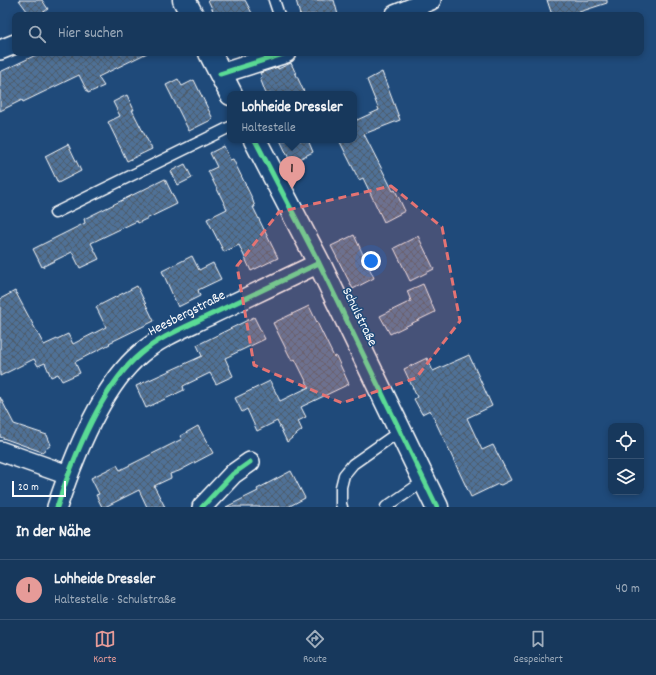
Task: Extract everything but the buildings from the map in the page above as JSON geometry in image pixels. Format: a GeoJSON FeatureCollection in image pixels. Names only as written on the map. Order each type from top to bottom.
{"type":"FeatureCollection","features":[{"type":"Feature","properties":{"kind":"street"},"geometry":{"type":"LineString","coordinates":[[184,0],[190,12]]}},
{"type":"Feature","properties":{"kind":"street"},"geometry":{"type":"LineString","coordinates":[[403,12],[431,0]]}},
{"type":"Feature","properties":{"kind":"street"},"geometry":{"type":"LineString","coordinates":[[0,50],[12,45]]}},
{"type":"Feature","properties":{"kind":"street"},"geometry":{"type":"LineString","coordinates":[[211,56],[229,91]]}},
{"type":"Feature","properties":{"kind":"street"},"geometry":{"type":"LineString","coordinates":[[220,74],[277,56]]}},
{"type":"Feature","properties":{"kind":"street","name":"Schulstraße"},"geometry":{"type":"LineString","coordinates":[[257,143],[319,263],[437,507]]}},
{"type":"Feature","properties":{"kind":"street","name":"Heesbergstraße"},"geometry":{"type":"LineString","coordinates":[[57,507],[68,475],[93,418],[122,372],[140,353],[168,335],[319,263]]}},
{"type":"Feature","properties":{"kind":"street"},"geometry":{"type":"LineString","coordinates":[[0,451],[68,475]]}},
{"type":"Feature","properties":{"kind":"street"},"geometry":{"type":"LineString","coordinates":[[202,507],[233,474],[250,462]]}},
{"type":"Feature","properties":{"kind":"lane"},"geometry":{"type":"LineString","coordinates":[[274,0],[278,12]]}},
{"type":"Feature","properties":{"kind":"lane"},"geometry":{"type":"LineString","coordinates":[[55,213],[227,128]]}},
{"type":"Feature","properties":{"kind":"lane"},"geometry":{"type":"LineString","coordinates":[[342,507],[340,487],[344,475],[353,464],[400,431]]}},
{"type":"Feature","properties":{"kind":"lane"},"geometry":{"type":"LineString","coordinates":[[386,507],[424,481]]}},
{"type":"Feature","properties":{"kind":"highlighted area"},"geometry":{"type":"Polygon","coordinates":[[[391,186],[442,227],[460,321],[416,378],[342,403],[254,365],[237,266],[279,212],[391,186]]]}},
{"type":"Feature","properties":{"kind":"cycle path"},"geometry":{"type":"LineString","coordinates":[[220,74],[277,56]]}},
{"type":"Feature","properties":{"kind":"cycle path"},"geometry":{"type":"LineString","coordinates":[[257,143],[319,263],[437,507]]}},
{"type":"Feature","properties":{"kind":"cycle path"},"geometry":{"type":"LineString","coordinates":[[57,507],[71,467],[101,404],[126,368],[140,354],[175,332],[319,263]]}},
{"type":"Feature","properties":{"kind":"cycle path"},"geometry":{"type":"LineString","coordinates":[[202,507],[233,474],[250,462]]}},
{"type":"Feature","properties":{"kind":"place","name":"Lohheide Dressler"},"geometry":{"type":"Point","coordinates":[292,189]}}]}
